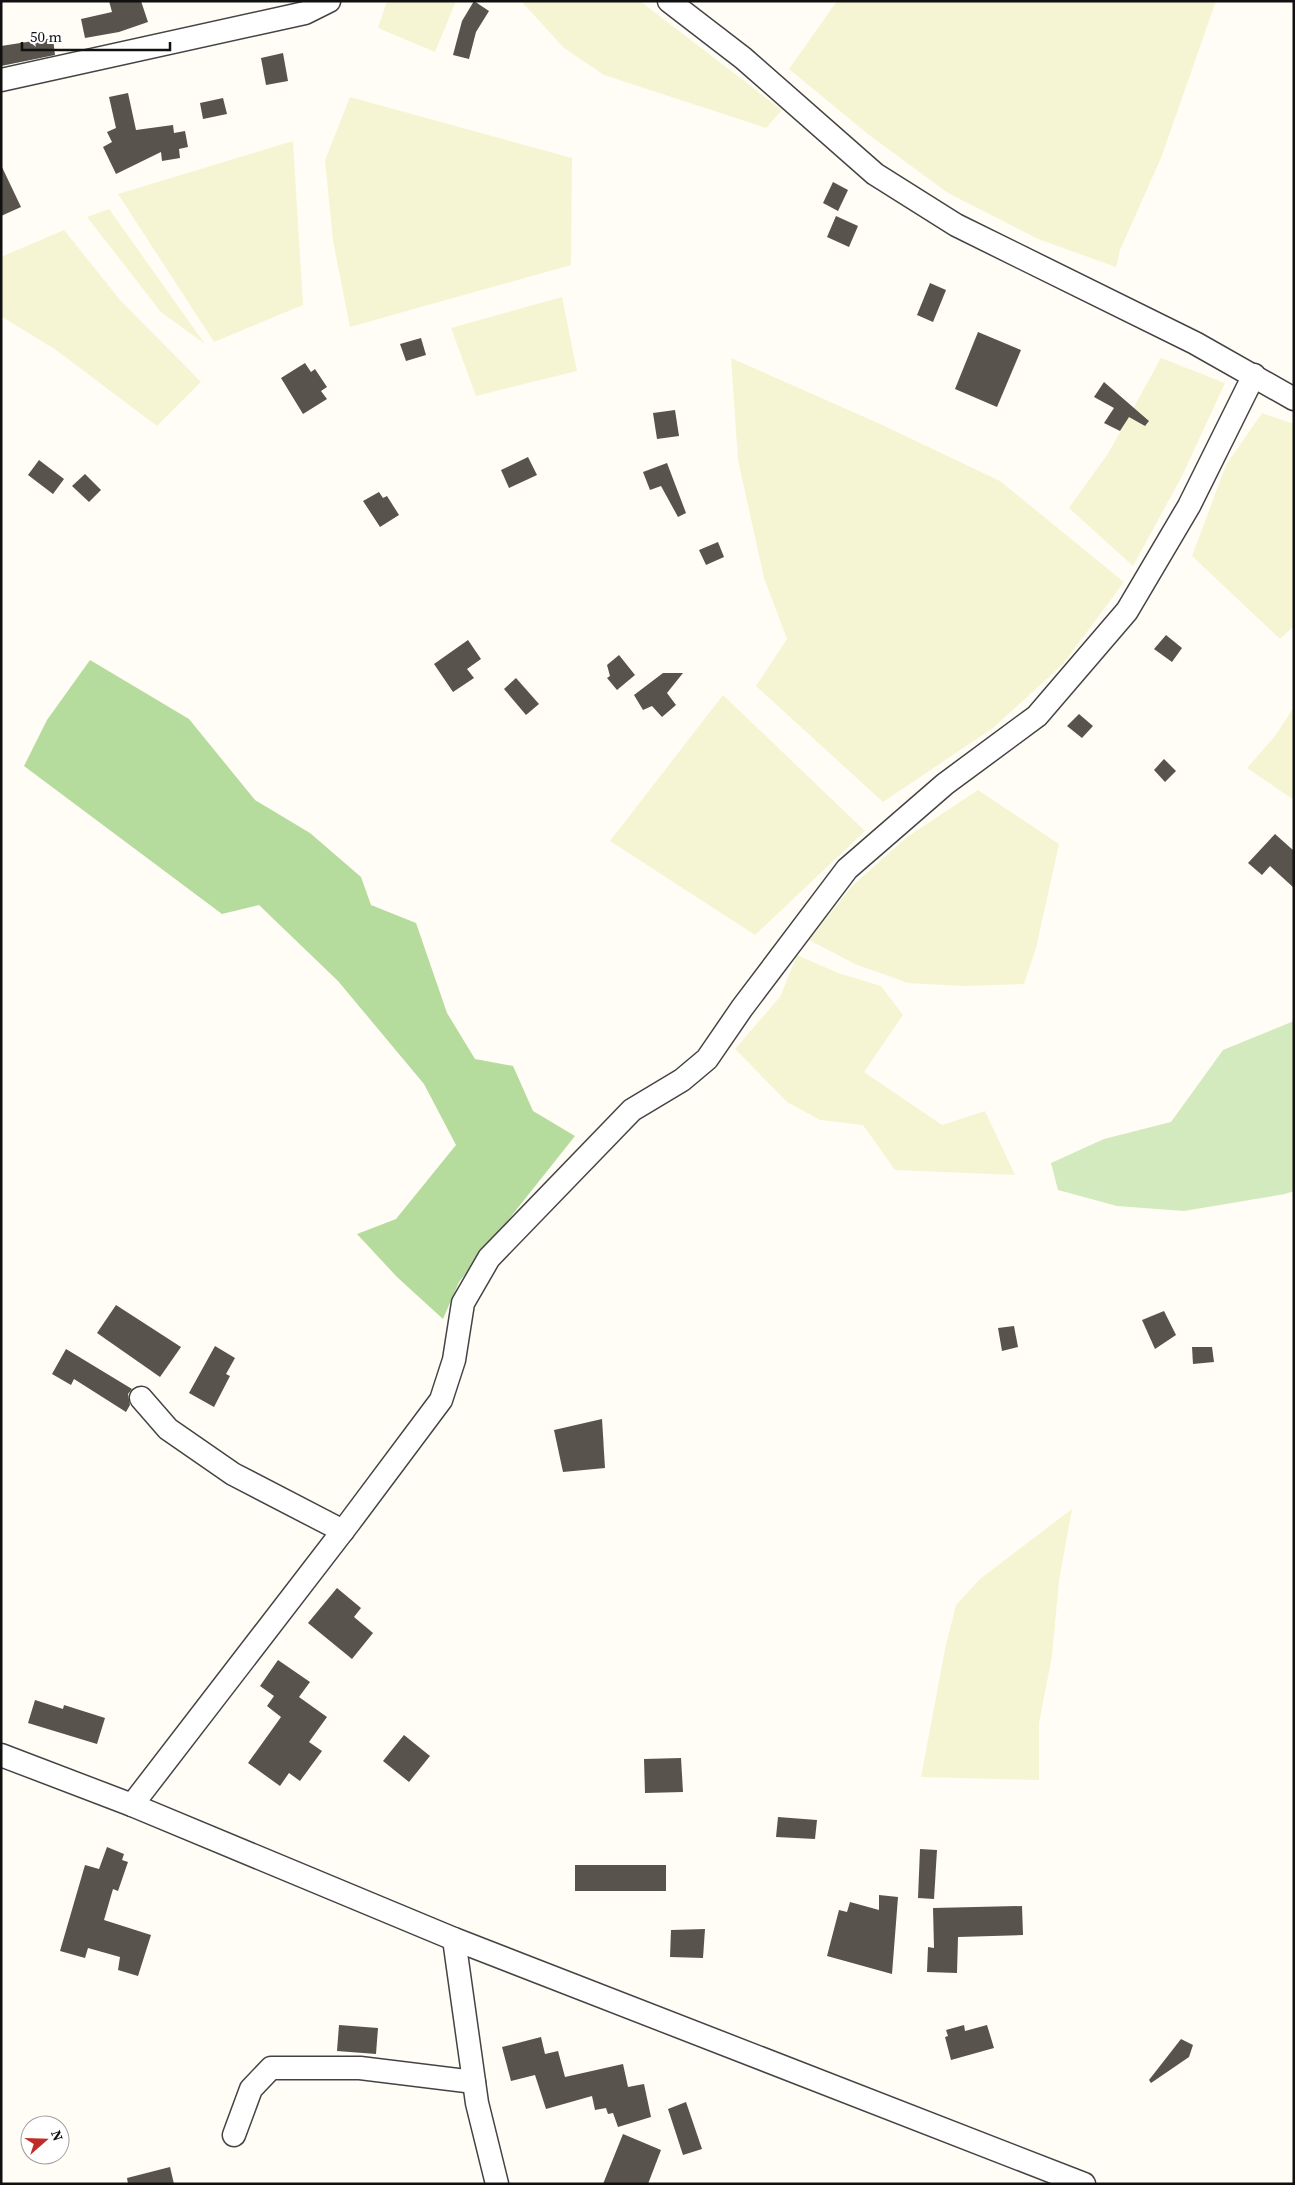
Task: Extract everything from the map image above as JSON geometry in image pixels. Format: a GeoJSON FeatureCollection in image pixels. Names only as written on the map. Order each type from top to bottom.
{"type":"FeatureCollection","features":[{"type":"Feature","properties":{"kind":"street"},"geometry":{"type":"LineString","coordinates":[[1,80],[304,13],[329,1]]}},
{"type":"Feature","properties":{"kind":"street"},"geometry":{"type":"LineString","coordinates":[[669,1],[744,58],[883,179],[956,225],[1178,334],[1294,399]]}},
{"type":"Feature","properties":{"kind":"street"},"geometry":{"type":"LineString","coordinates":[[132,1805],[343,1531],[441,1400],[454,1360],[463,1303],[489,1258],[632,1110],[682,1080],[707,1058],[742,1008],[847,869],[945,784],[1037,716],[1127,611],[1189,506],[1254,375]]}},
{"type":"Feature","properties":{"kind":"street"},"geometry":{"type":"LineString","coordinates":[[141,1398],[168,1430],[233,1474],[343,1531]]}},
{"type":"Feature","properties":{"kind":"street"},"geometry":{"type":"LineString","coordinates":[[1,1755],[132,1805],[454,1939],[1084,2184]]}},
{"type":"Feature","properties":{"kind":"street"},"geometry":{"type":"LineString","coordinates":[[454,1939],[477,2103],[497,2184]]}},
{"type":"Feature","properties":{"kind":"street"},"geometry":{"type":"LineString","coordinates":[[234,2135],[251,2088],[271,2068],[360,2068],[474,2082]]}},
{"type":"Feature","properties":{"kind":"green space"},"geometry":{"type":"Polygon","coordinates":[[[387,1],[456,1],[435,52],[378,28],[387,1]]]}},
{"type":"Feature","properties":{"kind":"green space"},"geometry":{"type":"Polygon","coordinates":[[[521,1],[640,1],[782,110],[766,128],[604,75],[564,48],[521,1]]]}},
{"type":"Feature","properties":{"kind":"green space"},"geometry":{"type":"Polygon","coordinates":[[[837,1],[1216,1],[1161,158],[1120,250],[1116,267],[1038,239],[948,193],[869,135],[789,69],[837,1]]]}},
{"type":"Feature","properties":{"kind":"green space"},"geometry":{"type":"Polygon","coordinates":[[[350,97],[572,158],[571,265],[350,327],[333,241],[325,160],[350,97]]]}},
{"type":"Feature","properties":{"kind":"green space"},"geometry":{"type":"Polygon","coordinates":[[[293,141],[303,305],[214,342],[118,194],[293,141]]]}},
{"type":"Feature","properties":{"kind":"green space"},"geometry":{"type":"Polygon","coordinates":[[[109,209],[205,344],[161,312],[87,217],[109,209]]]}},
{"type":"Feature","properties":{"kind":"green space"},"geometry":{"type":"Polygon","coordinates":[[[64,230],[120,300],[201,382],[157,426],[56,350],[1,316],[1,257],[64,230]]]}},
{"type":"Feature","properties":{"kind":"green space"},"geometry":{"type":"Polygon","coordinates":[[[562,297],[577,371],[476,396],[451,328],[562,297]]]}},
{"type":"Feature","properties":{"kind":"green space"},"geometry":{"type":"Polygon","coordinates":[[[731,358],[878,423],[1000,481],[1124,582],[1063,664],[993,728],[883,802],[756,686],[787,639],[764,578],[738,460],[731,358]]]}},
{"type":"Feature","properties":{"kind":"green space"},"geometry":{"type":"Polygon","coordinates":[[[1161,358],[1225,383],[1182,476],[1133,566],[1069,508],[1109,452],[1161,358]]]}},
{"type":"Feature","properties":{"kind":"green space"},"geometry":{"type":"Polygon","coordinates":[[[1262,413],[1294,424],[1294,626],[1280,639],[1192,556],[1226,465],[1262,413]]]}},
{"type":"Feature","properties":{"kind":"green space"},"geometry":{"type":"Polygon","coordinates":[[[90,660],[189,719],[255,800],[310,833],[361,877],[371,905],[416,923],[447,1013],[475,1059],[513,1066],[533,1111],[575,1136],[459,1282],[443,1319],[397,1277],[357,1234],[396,1219],[456,1145],[424,1084],[338,981],[259,905],[222,914],[24,766],[47,720],[90,660]]]}},
{"type":"Feature","properties":{"kind":"green space"},"geometry":{"type":"Polygon","coordinates":[[[723,695],[865,831],[755,935],[610,841],[723,695]]]}},
{"type":"Feature","properties":{"kind":"green space"},"geometry":{"type":"Polygon","coordinates":[[[1294,707],[1294,800],[1247,768],[1275,736],[1294,707]]]}},
{"type":"Feature","properties":{"kind":"green space"},"geometry":{"type":"Polygon","coordinates":[[[978,790],[1059,844],[1036,948],[1024,984],[964,986],[908,983],[855,964],[809,940],[852,886],[907,837],[978,790]]]}},
{"type":"Feature","properties":{"kind":"green space"},"geometry":{"type":"Polygon","coordinates":[[[797,955],[838,973],[881,986],[903,1015],[864,1072],[942,1125],[985,1111],[1015,1175],[895,1170],[863,1125],[820,1120],[787,1102],[735,1049],[780,997],[797,955]]]}},
{"type":"Feature","properties":{"kind":"green space"},"geometry":{"type":"Polygon","coordinates":[[[1294,1021],[1294,1191],[1184,1211],[1117,1206],[1058,1190],[1051,1163],[1104,1139],[1171,1122],[1223,1050],[1294,1021]]]}},
{"type":"Feature","properties":{"kind":"green space"},"geometry":{"type":"Polygon","coordinates":[[[1072,1509],[1059,1581],[1052,1656],[1039,1723],[1039,1780],[921,1777],[945,1649],[956,1605],[980,1579],[1072,1509]]]}},
{"type":"Feature","properties":{"kind":"building"},"geometry":{"type":"Polygon","coordinates":[[[109,1],[141,1],[148,22],[119,32],[85,38],[81,19],[112,12],[109,1]]]}},
{"type":"Feature","properties":{"kind":"building"},"geometry":{"type":"Polygon","coordinates":[[[474,1],[489,11],[476,32],[469,59],[453,55],[462,21],[474,1]]]}},
{"type":"Feature","properties":{"kind":"building"},"geometry":{"type":"Polygon","coordinates":[[[53,38],[55,55],[1,66],[1,46],[53,38]]]}},
{"type":"Feature","properties":{"kind":"building"},"geometry":{"type":"Polygon","coordinates":[[[283,53],[288,81],[266,85],[261,58],[283,53]]]}},
{"type":"Feature","properties":{"kind":"building"},"geometry":{"type":"Polygon","coordinates":[[[128,93],[136,130],[173,125],[174,133],[185,131],[188,147],[179,149],[180,158],[162,161],[161,152],[116,174],[103,147],[112,142],[107,132],[116,128],[109,97],[128,93]]]}},
{"type":"Feature","properties":{"kind":"building"},"geometry":{"type":"Polygon","coordinates":[[[223,98],[227,114],[203,119],[200,103],[223,98]]]}},
{"type":"Feature","properties":{"kind":"building"},"geometry":{"type":"Polygon","coordinates":[[[1,165],[21,207],[1,216],[1,165]]]}},
{"type":"Feature","properties":{"kind":"building"},"geometry":{"type":"Polygon","coordinates":[[[833,182],[848,190],[838,211],[823,203],[833,182]]]}},
{"type":"Feature","properties":{"kind":"building"},"geometry":{"type":"Polygon","coordinates":[[[836,216],[858,226],[849,247],[827,237],[836,216]]]}},
{"type":"Feature","properties":{"kind":"building"},"geometry":{"type":"Polygon","coordinates":[[[930,283],[946,290],[933,322],[917,315],[930,283]]]}},
{"type":"Feature","properties":{"kind":"building"},"geometry":{"type":"Polygon","coordinates":[[[978,332],[1021,350],[997,407],[955,389],[978,332]]]}},
{"type":"Feature","properties":{"kind":"building"},"geometry":{"type":"Polygon","coordinates":[[[421,338],[426,355],[406,361],[400,344],[421,338]]]}},
{"type":"Feature","properties":{"kind":"building"},"geometry":{"type":"Polygon","coordinates":[[[305,363],[311,372],[315,369],[327,387],[321,391],[327,399],[303,414],[281,378],[305,363]]]}},
{"type":"Feature","properties":{"kind":"building"},"geometry":{"type":"Polygon","coordinates":[[[1104,382],[1149,421],[1145,426],[1129,417],[1120,431],[1104,423],[1114,408],[1094,397],[1104,382]]]}},
{"type":"Feature","properties":{"kind":"building"},"geometry":{"type":"Polygon","coordinates":[[[675,410],[679,436],[657,439],[653,413],[675,410]]]}},
{"type":"Feature","properties":{"kind":"building"},"geometry":{"type":"Polygon","coordinates":[[[528,457],[537,475],[509,488],[501,470],[528,457]]]}},
{"type":"Feature","properties":{"kind":"building"},"geometry":{"type":"Polygon","coordinates":[[[39,460],[64,479],[53,494],[28,475],[39,460]]]}},
{"type":"Feature","properties":{"kind":"building"},"geometry":{"type":"Polygon","coordinates":[[[667,463],[686,513],[678,517],[661,486],[650,490],[643,472],[667,463]]]}},
{"type":"Feature","properties":{"kind":"building"},"geometry":{"type":"Polygon","coordinates":[[[85,474],[101,490],[89,502],[72,486],[85,474]]]}},
{"type":"Feature","properties":{"kind":"building"},"geometry":{"type":"Polygon","coordinates":[[[379,492],[383,498],[387,496],[399,515],[380,527],[363,501],[379,492]]]}},
{"type":"Feature","properties":{"kind":"building"},"geometry":{"type":"Polygon","coordinates":[[[718,542],[724,557],[706,565],[699,550],[718,542]]]}},
{"type":"Feature","properties":{"kind":"building"},"geometry":{"type":"Polygon","coordinates":[[[1166,635],[1182,648],[1172,662],[1154,649],[1166,635]]]}},
{"type":"Feature","properties":{"kind":"building"},"geometry":{"type":"Polygon","coordinates":[[[468,640],[481,659],[467,669],[474,678],[453,692],[434,664],[468,640]]]}},
{"type":"Feature","properties":{"kind":"building"},"geometry":{"type":"Polygon","coordinates":[[[619,655],[635,675],[617,690],[607,678],[610,676],[607,665],[619,655]]]}},
{"type":"Feature","properties":{"kind":"building"},"geometry":{"type":"Polygon","coordinates":[[[663,673],[683,673],[667,693],[676,705],[662,717],[652,706],[643,710],[634,695],[663,673]]]}},
{"type":"Feature","properties":{"kind":"building"},"geometry":{"type":"Polygon","coordinates":[[[516,678],[539,704],[526,715],[504,689],[516,678]]]}},
{"type":"Feature","properties":{"kind":"building"},"geometry":{"type":"Polygon","coordinates":[[[1079,714],[1093,726],[1082,738],[1067,726],[1079,714]]]}},
{"type":"Feature","properties":{"kind":"building"},"geometry":{"type":"Polygon","coordinates":[[[1164,759],[1176,771],[1165,782],[1154,770],[1164,759]]]}},
{"type":"Feature","properties":{"kind":"building"},"geometry":{"type":"Polygon","coordinates":[[[1275,834],[1294,851],[1294,888],[1270,866],[1262,875],[1248,863],[1275,834]]]}},
{"type":"Feature","properties":{"kind":"building"},"geometry":{"type":"Polygon","coordinates":[[[116,1305],[181,1347],[160,1377],[97,1333],[116,1305]]]}},
{"type":"Feature","properties":{"kind":"building"},"geometry":{"type":"Polygon","coordinates":[[[1164,1311],[1176,1335],[1155,1349],[1142,1320],[1164,1311]]]}},
{"type":"Feature","properties":{"kind":"building"},"geometry":{"type":"Polygon","coordinates":[[[1014,1326],[1018,1347],[1002,1351],[998,1328],[1014,1326]]]}},
{"type":"Feature","properties":{"kind":"building"},"geometry":{"type":"Polygon","coordinates":[[[215,1346],[235,1358],[226,1374],[230,1376],[214,1407],[189,1393],[215,1346]]]}},
{"type":"Feature","properties":{"kind":"building"},"geometry":{"type":"Polygon","coordinates":[[[1192,1347],[1212,1347],[1214,1362],[1193,1364],[1192,1347]]]}},
{"type":"Feature","properties":{"kind":"building"},"geometry":{"type":"Polygon","coordinates":[[[66,1349],[132,1389],[128,1394],[130,1405],[126,1412],[74,1379],[71,1385],[52,1374],[66,1349]]]}},
{"type":"Feature","properties":{"kind":"building"},"geometry":{"type":"Polygon","coordinates":[[[602,1419],[605,1468],[563,1472],[554,1430],[602,1419]]]}},
{"type":"Feature","properties":{"kind":"building"},"geometry":{"type":"Polygon","coordinates":[[[337,1588],[361,1608],[354,1617],[373,1633],[352,1659],[308,1623],[337,1588]]]}},
{"type":"Feature","properties":{"kind":"building"},"geometry":{"type":"Polygon","coordinates":[[[278,1660],[310,1682],[299,1697],[327,1717],[309,1742],[322,1751],[300,1781],[289,1773],[280,1786],[248,1763],[281,1717],[267,1706],[274,1696],[260,1686],[278,1660]]]}},
{"type":"Feature","properties":{"kind":"building"},"geometry":{"type":"Polygon","coordinates":[[[35,1700],[63,1709],[64,1705],[105,1718],[97,1744],[28,1723],[35,1700]]]}},
{"type":"Feature","properties":{"kind":"building"},"geometry":{"type":"Polygon","coordinates":[[[404,1735],[430,1756],[409,1782],[383,1761],[404,1735]]]}},
{"type":"Feature","properties":{"kind":"building"},"geometry":{"type":"Polygon","coordinates":[[[681,1758],[683,1792],[645,1793],[644,1759],[681,1758]]]}},
{"type":"Feature","properties":{"kind":"building"},"geometry":{"type":"Polygon","coordinates":[[[778,1817],[817,1820],[815,1839],[776,1837],[778,1817]]]}},
{"type":"Feature","properties":{"kind":"building"},"geometry":{"type":"Polygon","coordinates":[[[107,1847],[124,1854],[122,1860],[128,1862],[118,1891],[113,1889],[104,1920],[151,1935],[138,1976],[118,1970],[120,1957],[88,1948],[85,1958],[60,1951],[85,1865],[99,1869],[107,1847]]]}},
{"type":"Feature","properties":{"kind":"building"},"geometry":{"type":"Polygon","coordinates":[[[920,1849],[937,1850],[934,1899],[918,1898],[920,1849]]]}},
{"type":"Feature","properties":{"kind":"building"},"geometry":{"type":"Polygon","coordinates":[[[575,1865],[666,1865],[666,1891],[575,1891],[575,1865]]]}},
{"type":"Feature","properties":{"kind":"building"},"geometry":{"type":"Polygon","coordinates":[[[879,1895],[898,1897],[892,1974],[827,1956],[839,1910],[847,1912],[850,1902],[879,1910],[879,1895]]]}},
{"type":"Feature","properties":{"kind":"building"},"geometry":{"type":"Polygon","coordinates":[[[1022,1906],[1023,1935],[958,1937],[957,1973],[927,1972],[928,1947],[934,1948],[933,1908],[1022,1906]]]}},
{"type":"Feature","properties":{"kind":"building"},"geometry":{"type":"Polygon","coordinates":[[[705,1929],[703,1958],[670,1957],[671,1930],[705,1929]]]}},
{"type":"Feature","properties":{"kind":"building"},"geometry":{"type":"Polygon","coordinates":[[[339,2025],[378,2028],[376,2054],[337,2051],[339,2025]]]}},
{"type":"Feature","properties":{"kind":"building"},"geometry":{"type":"Polygon","coordinates":[[[964,2025],[965,2031],[987,2025],[994,2048],[951,2060],[945,2037],[948,2036],[946,2030],[964,2025]]]}},
{"type":"Feature","properties":{"kind":"building"},"geometry":{"type":"Polygon","coordinates":[[[541,2037],[545,2054],[558,2051],[565,2077],[623,2064],[628,2087],[644,2084],[651,2117],[618,2127],[613,2113],[608,2114],[606,2108],[595,2110],[592,2096],[546,2109],[535,2075],[511,2081],[502,2047],[541,2037]]]}},
{"type":"Feature","properties":{"kind":"building"},"geometry":{"type":"Polygon","coordinates":[[[1181,2039],[1193,2045],[1189,2057],[1151,2083],[1149,2080],[1181,2039]]]}},
{"type":"Feature","properties":{"kind":"building"},"geometry":{"type":"Polygon","coordinates":[[[686,2102],[702,2149],[683,2155],[668,2109],[686,2102]]]}},
{"type":"Feature","properties":{"kind":"building"},"geometry":{"type":"Polygon","coordinates":[[[623,2134],[661,2150],[648,2184],[603,2184],[623,2134]]]}},
{"type":"Feature","properties":{"kind":"building"},"geometry":{"type":"Polygon","coordinates":[[[170,2167],[174,2184],[128,2184],[127,2178],[170,2167]]]}}]}
